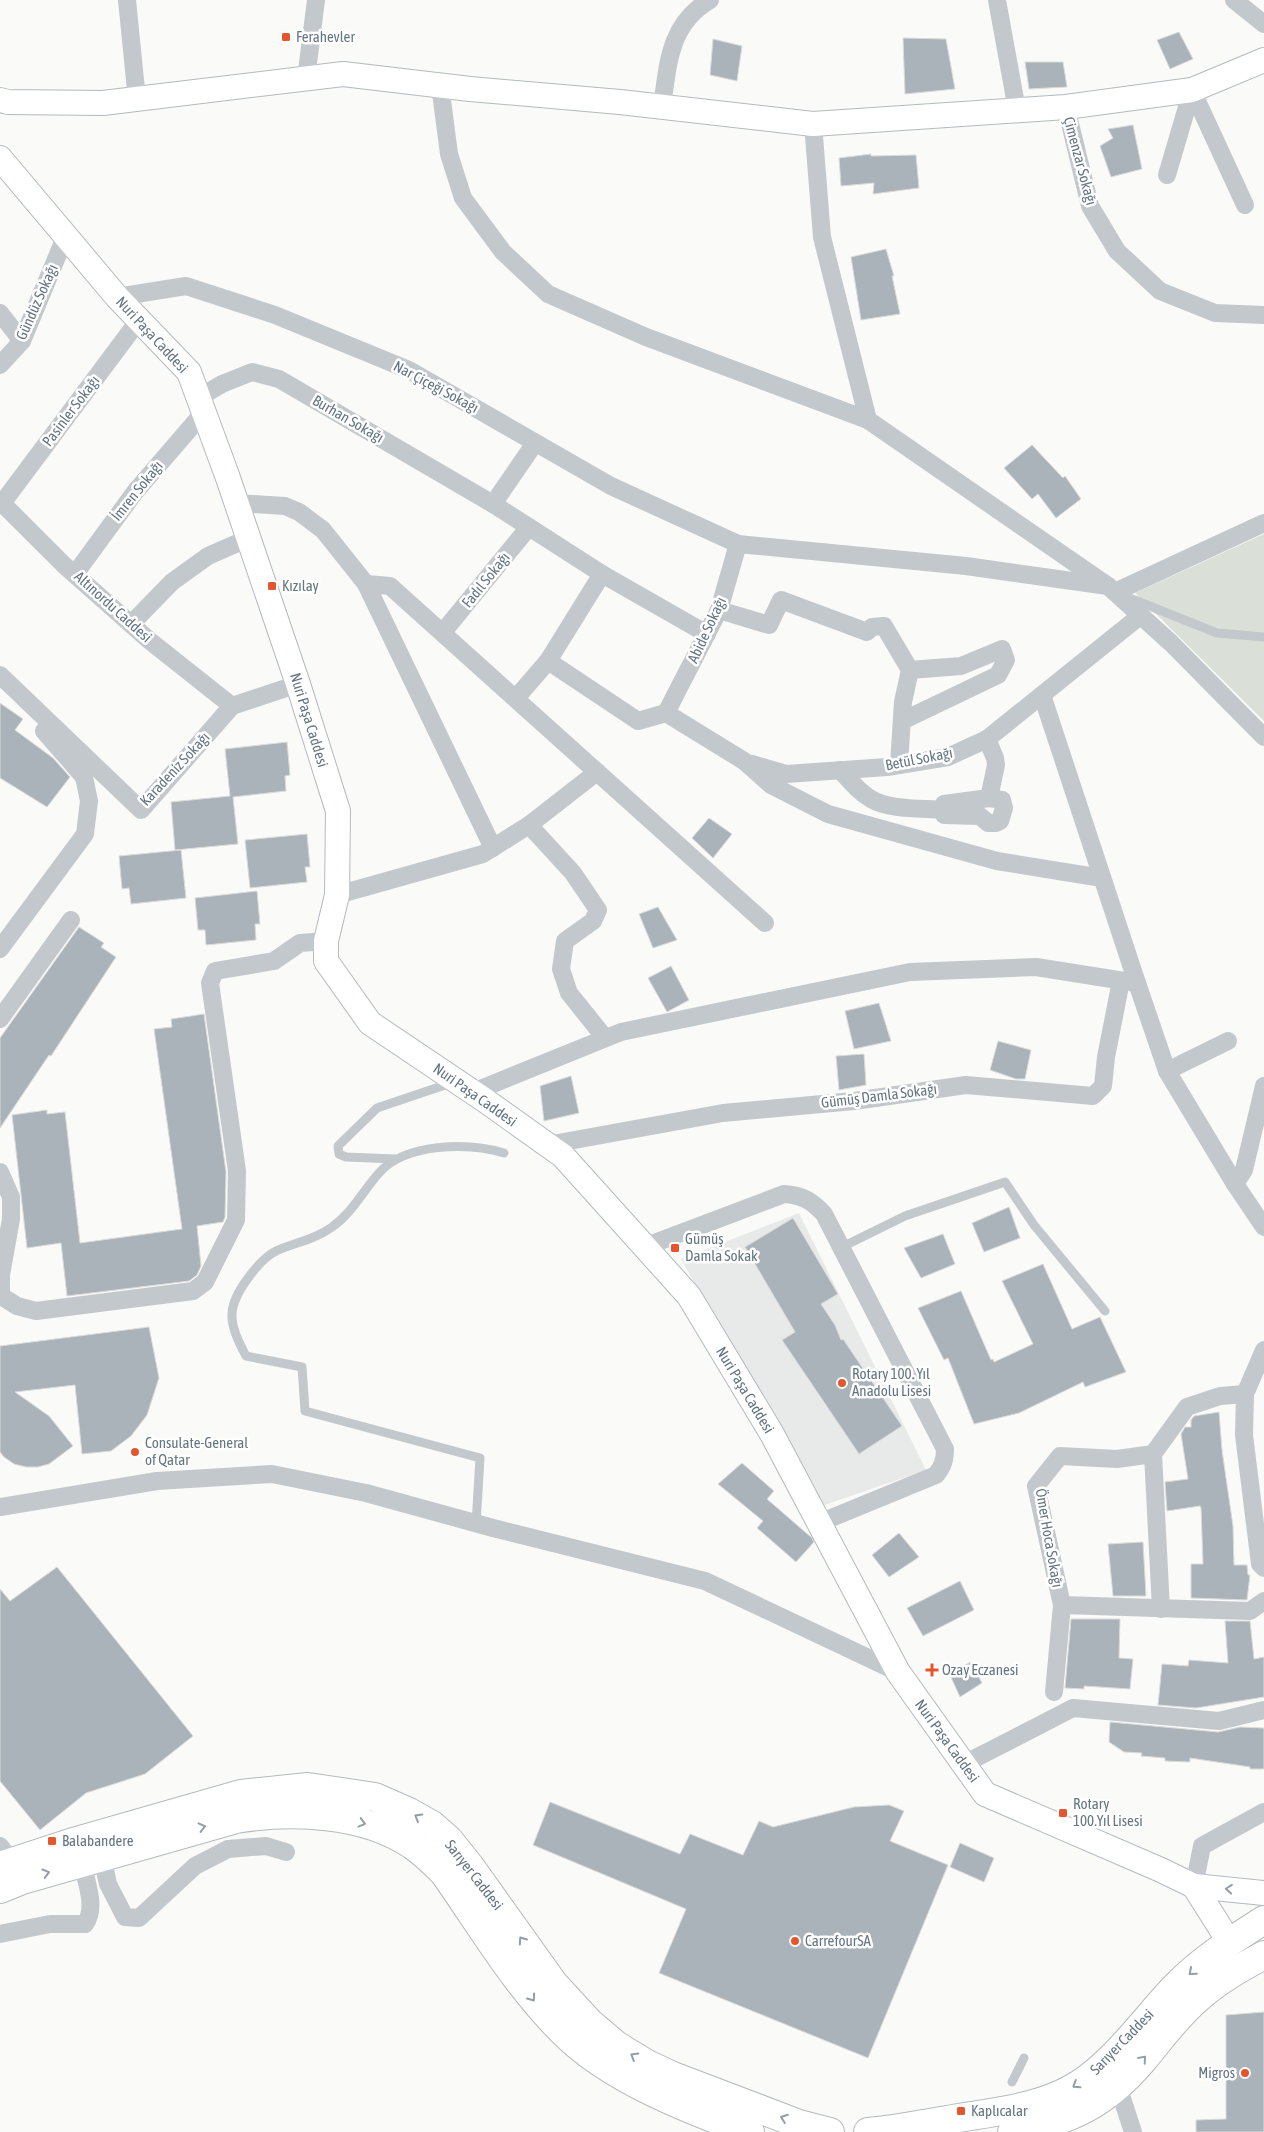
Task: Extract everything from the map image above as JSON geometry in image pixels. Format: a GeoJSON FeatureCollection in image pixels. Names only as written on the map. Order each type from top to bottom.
{"type":"FeatureCollection","features":[{"type":"Feature","properties":{"kind":"main road","name":"Sarıyer Caddesi"},"geometry":{"type":"LineString","coordinates":[[4,1858],[241,1794],[308,1787],[375,1797],[409,1812],[432,1825],[449,1840],[554,1984],[590,2023],[616,2045],[646,2064],[673,2076],[799,2124],[830,2132]]}},
{"type":"Feature","properties":{"kind":"main road","name":"Sarıyer Caddesi"},"geometry":{"type":"LineString","coordinates":[[0,1889],[22,1880],[195,1829],[265,1814],[317,1815],[362,1823],[391,1833],[412,1844],[444,1873],[535,2003],[578,2045],[614,2072],[639,2086],[750,2132]]}},
{"type":"Feature","properties":{"kind":"main road","name":"Sarıyer Caddesi"},"geometry":{"type":"LineString","coordinates":[[1012,2132],[1036,2128],[1065,2119],[1089,2107],[1178,1984],[1230,1942],[1264,1920]]}},
{"type":"Feature","properties":{"kind":"main road"},"geometry":{"type":"LineString","coordinates":[[1230,1942],[1240,1945],[1264,1947]]}},
{"type":"Feature","properties":{"kind":"main road","name":"Sarıyer Caddesi"},"geometry":{"type":"LineString","coordinates":[[868,2132],[981,2114],[1044,2101],[1080,2084],[1110,2076],[1216,1983],[1264,1956]]}},
{"type":"Feature","properties":{"kind":"street"},"geometry":{"type":"LineString","coordinates":[[127,0],[137,100]]}},
{"type":"Feature","properties":{"kind":"street"},"geometry":{"type":"LineString","coordinates":[[306,79],[316,0]]}},
{"type":"Feature","properties":{"kind":"street"},"geometry":{"type":"LineString","coordinates":[[662,107],[668,69],[678,31],[696,8],[710,0]]}},
{"type":"Feature","properties":{"kind":"street"},"geometry":{"type":"LineString","coordinates":[[996,0],[1017,110]]}},
{"type":"Feature","properties":{"kind":"street"},"geometry":{"type":"LineString","coordinates":[[1234,0],[1264,24]]}},
{"type":"Feature","properties":{"kind":"street"},"geometry":{"type":"LineString","coordinates":[[0,100],[8,102],[103,103],[343,74],[440,86],[662,107],[813,124],[1066,107],[1192,90],[1264,60]]}},
{"type":"Feature","properties":{"kind":"street"},"geometry":{"type":"LineString","coordinates":[[440,86],[449,154],[463,198],[503,252],[548,294],[646,337],[868,420],[1112,589],[1170,643],[1264,737]]}},
{"type":"Feature","properties":{"kind":"street"},"geometry":{"type":"LineString","coordinates":[[1167,175],[1192,90]]}},
{"type":"Feature","properties":{"kind":"street"},"geometry":{"type":"LineString","coordinates":[[1192,90],[1245,204]]}},
{"type":"Feature","properties":{"kind":"street","name":"Çimenzar Sokağı"},"geometry":{"type":"LineString","coordinates":[[1066,107],[1090,206],[1117,250],[1160,291],[1215,313],[1264,315]]}},
{"type":"Feature","properties":{"kind":"street"},"geometry":{"type":"LineString","coordinates":[[813,124],[822,237],[868,420]]}},
{"type":"Feature","properties":{"kind":"street","name":"Nuri Paşa Caddesi"},"geometry":{"type":"LineString","coordinates":[[0,158],[66,234],[117,297],[189,372],[249,538],[338,811],[337,895],[326,941],[326,961],[370,1023],[563,1156],[689,1296],[772,1434],[898,1672],[985,1794],[1194,1886]]}},
{"type":"Feature","properties":{"kind":"street","name":"Gündüz Sokağı"},"geometry":{"type":"LineString","coordinates":[[0,365],[22,341],[66,234]]}},
{"type":"Feature","properties":{"kind":"street","name":"Nar Çiçeği Sokağı"},"geometry":{"type":"LineString","coordinates":[[117,297],[186,286],[275,315],[409,370],[611,486],[738,544],[966,566],[1112,589]]}},
{"type":"Feature","properties":{"kind":"street"},"geometry":{"type":"LineString","coordinates":[[0,313],[22,341]]}},
{"type":"Feature","properties":{"kind":"street","name":"Pasinler Sokağı"},"geometry":{"type":"LineString","coordinates":[[1,501],[139,320]]}},
{"type":"Feature","properties":{"kind":"street","name":"Burhan Sokağı"},"geometry":{"type":"LineString","coordinates":[[201,405],[252,372],[279,379],[493,504],[602,574],[707,634]]}},
{"type":"Feature","properties":{"kind":"street","name":"İmren Sokağı"},"geometry":{"type":"LineString","coordinates":[[75,574],[201,405]]}},
{"type":"Feature","properties":{"kind":"street"},"geometry":{"type":"LineString","coordinates":[[493,504],[535,443]]}},
{"type":"Feature","properties":{"kind":"street","name":"Altınordu Caddesi"},"geometry":{"type":"LineString","coordinates":[[1,501],[75,574],[131,624],[232,706]]}},
{"type":"Feature","properties":{"kind":"street"},"geometry":{"type":"LineString","coordinates":[[237,503],[285,506],[299,512],[323,530],[366,584],[492,848]]}},
{"type":"Feature","properties":{"kind":"street"},"geometry":{"type":"LineString","coordinates":[[1112,589],[1264,524]]}},
{"type":"Feature","properties":{"kind":"street","name":"Fadıl Sokağı"},"geometry":{"type":"LineString","coordinates":[[443,632],[529,527]]}},
{"type":"Feature","properties":{"kind":"street"},"geometry":{"type":"LineString","coordinates":[[131,624],[172,582],[208,556],[249,538]]}},
{"type":"Feature","properties":{"kind":"street","name":"Abide Sokağı"},"geometry":{"type":"LineString","coordinates":[[666,712],[719,610],[738,544]]}},
{"type":"Feature","properties":{"kind":"street"},"geometry":{"type":"LineString","coordinates":[[516,698],[548,661],[602,574]]}},
{"type":"Feature","properties":{"kind":"street"},"geometry":{"type":"LineString","coordinates":[[366,584],[390,586],[765,923]]}},
{"type":"Feature","properties":{"kind":"street"},"geometry":{"type":"LineString","coordinates":[[719,610],[769,625],[781,600],[867,632],[872,627],[884,626],[910,670],[902,721],[899,765]]}},
{"type":"Feature","properties":{"kind":"street","name":"Betül Sokağı"},"geometry":{"type":"LineString","coordinates":[[744,762],[786,774],[899,765],[948,757],[987,739],[1140,616]]}},
{"type":"Feature","properties":{"kind":"street"},"geometry":{"type":"LineString","coordinates":[[902,721],[998,674],[1006,660],[1002,649],[961,666],[910,670]]}},
{"type":"Feature","properties":{"kind":"street"},"geometry":{"type":"LineString","coordinates":[[548,661],[638,721],[666,712],[744,762],[771,785],[828,814],[997,862],[1102,878]]}},
{"type":"Feature","properties":{"kind":"street","name":"Karadeniz Sokağı"},"geometry":{"type":"LineString","coordinates":[[0,675],[141,810],[232,706]]}},
{"type":"Feature","properties":{"kind":"street"},"geometry":{"type":"LineString","coordinates":[[232,706],[298,684]]}},
{"type":"Feature","properties":{"kind":"street"},"geometry":{"type":"LineString","coordinates":[[0,689],[36,722],[84,777],[88,801],[85,834],[0,949]]}},
{"type":"Feature","properties":{"kind":"street","name":"Gümüş Damla Sokağı"},"geometry":{"type":"LineString","coordinates":[[547,1145],[724,1113],[854,1101],[966,1085],[1093,1096],[1103,1086],[1106,1057],[1129,982],[1102,878],[1042,695]]}},
{"type":"Feature","properties":{"kind":"street"},"geometry":{"type":"LineString","coordinates":[[987,739],[996,765],[989,798]]}},
{"type":"Feature","properties":{"kind":"street"},"geometry":{"type":"LineString","coordinates":[[840,770],[860,792],[873,801],[897,807],[944,810]]}},
{"type":"Feature","properties":{"kind":"street"},"geometry":{"type":"LineString","coordinates":[[337,895],[483,854],[529,825],[597,772]]}},
{"type":"Feature","properties":{"kind":"street"},"geometry":{"type":"LineString","coordinates":[[989,798],[1002,800],[1004,808],[1000,821],[996,823],[988,823],[980,816],[944,815],[944,810],[944,804],[989,798]]}},
{"type":"Feature","properties":{"kind":"street"},"geometry":{"type":"LineString","coordinates":[[529,825],[573,873],[598,910],[593,921],[565,941],[561,969],[569,992],[605,1038]]}},
{"type":"Feature","properties":{"kind":"street"},"geometry":{"type":"LineString","coordinates":[[0,1020],[71,920]]}},
{"type":"Feature","properties":{"kind":"street"},"geometry":{"type":"LineString","coordinates":[[0,1172],[11,1198],[12,1219],[1,1275],[1,1296],[17,1306],[36,1311],[193,1290],[206,1282],[236,1220],[236,1171],[210,983],[215,971],[274,961],[300,943],[326,941]]}},
{"type":"Feature","properties":{"kind":"street"},"geometry":{"type":"LineString","coordinates":[[465,1087],[622,1032],[910,972],[1036,967],[1129,982],[1166,1071],[1235,1184],[1264,1227]]}},
{"type":"Feature","properties":{"kind":"street"},"geometry":{"type":"LineString","coordinates":[[1166,1071],[1228,1042]]}},
{"type":"Feature","properties":{"kind":"street"},"geometry":{"type":"LineString","coordinates":[[1235,1184],[1244,1170],[1264,1086]]}},
{"type":"Feature","properties":{"kind":"street"},"geometry":{"type":"LineString","coordinates":[[644,1247],[784,1194],[806,1198],[816,1204],[824,1214],[944,1450],[945,1459],[942,1468],[936,1475],[819,1523]]}},
{"type":"Feature","properties":{"kind":"street"},"geometry":{"type":"LineString","coordinates":[[1264,1350],[1245,1394],[1244,1435],[1260,1564],[1264,1568]]}},
{"type":"Feature","properties":{"kind":"street"},"geometry":{"type":"LineString","coordinates":[[1161,1609],[1153,1454],[1187,1406],[1220,1396],[1245,1394]]}},
{"type":"Feature","properties":{"kind":"street","name":"Ömer Hoca Sokağı"},"geometry":{"type":"LineString","coordinates":[[1153,1454],[1117,1459],[1060,1456],[1036,1486],[1062,1605],[1250,1611],[1264,1601]]}},
{"type":"Feature","properties":{"kind":"street"},"geometry":{"type":"LineString","coordinates":[[0,1506],[157,1481],[272,1474],[366,1493],[476,1524],[705,1581],[898,1672]]}},
{"type":"Feature","properties":{"kind":"street"},"geometry":{"type":"LineString","coordinates":[[1054,1692],[1062,1605]]}},
{"type":"Feature","properties":{"kind":"street"},"geometry":{"type":"LineString","coordinates":[[964,1764],[1073,1708],[1219,1721],[1264,1710]]}},
{"type":"Feature","properties":{"kind":"street"},"geometry":{"type":"LineString","coordinates":[[1230,1942],[1194,1886],[1202,1846],[1264,1812]]}},
{"type":"Feature","properties":{"kind":"street"},"geometry":{"type":"LineString","coordinates":[[92,1860],[108,1884],[125,1917],[139,1918],[196,1866],[228,1849],[266,1846],[286,1852]]}},
{"type":"Feature","properties":{"kind":"street"},"geometry":{"type":"LineString","coordinates":[[0,1934],[50,1924],[85,1924],[90,1917],[92,1860]]}},
{"type":"Feature","properties":{"kind":"street"},"geometry":{"type":"LineString","coordinates":[[1194,1886],[1264,1893]]}},
{"type":"Feature","properties":{"kind":"street"},"geometry":{"type":"LineString","coordinates":[[1110,2076],[1130,2118],[1133,2132]]}},
{"type":"Feature","properties":{"kind":"lane"},"geometry":{"type":"LineString","coordinates":[[1112,589],[1217,633],[1264,637]]}},
{"type":"Feature","properties":{"kind":"lane"},"geometry":{"type":"LineString","coordinates":[[395,1159],[346,1157],[340,1154],[338,1146],[377,1108],[465,1087]]}},
{"type":"Feature","properties":{"kind":"lane"},"geometry":{"type":"LineString","coordinates":[[476,1524],[480,1458],[305,1411],[302,1367],[246,1356],[236,1337],[232,1322],[232,1305],[241,1287],[259,1264],[274,1252],[330,1228],[344,1217],[379,1172],[395,1159],[418,1150],[462,1148],[494,1150],[504,1153]]}},
{"type":"Feature","properties":{"kind":"lane"},"geometry":{"type":"LineString","coordinates":[[842,1247],[906,1216],[1005,1182],[1034,1226],[1105,1311]]}},
{"type":"Feature","properties":{"kind":"lane"},"geometry":{"type":"LineString","coordinates":[[1012,2082],[1024,2058]]}},
{"type":"Feature","properties":{"kind":"shaded area"},"geometry":{"type":"Polygon","coordinates":[[[1264,534],[1264,721],[1135,593],[1264,534]]]}},
{"type":"Feature","properties":{"kind":"shaded area"},"geometry":{"type":"Polygon","coordinates":[[[799,1213],[926,1470],[819,1507],[681,1259],[799,1213]]]}},
{"type":"Feature","properties":{"kind":"building"},"geometry":{"type":"Polygon","coordinates":[[[1179,32],[1193,59],[1170,69],[1157,40],[1179,32]]]}},
{"type":"Feature","properties":{"kind":"building"},"geometry":{"type":"Polygon","coordinates":[[[903,38],[946,39],[955,89],[905,94],[903,38]]]}},
{"type":"Feature","properties":{"kind":"building"},"geometry":{"type":"Polygon","coordinates":[[[713,39],[742,46],[737,81],[710,75],[713,39]]]}},
{"type":"Feature","properties":{"kind":"building"},"geometry":{"type":"Polygon","coordinates":[[[1025,62],[1063,62],[1067,87],[1029,89],[1025,62]]]}},
{"type":"Feature","properties":{"kind":"building"},"geometry":{"type":"Polygon","coordinates":[[[1133,125],[1142,169],[1111,177],[1100,146],[1113,138],[1108,129],[1133,125]]]}},
{"type":"Feature","properties":{"kind":"building"},"geometry":{"type":"Polygon","coordinates":[[[871,154],[871,156],[916,155],[919,188],[873,194],[874,183],[841,186],[839,158],[871,154]]]}},
{"type":"Feature","properties":{"kind":"building"},"geometry":{"type":"Polygon","coordinates":[[[886,249],[894,276],[892,276],[900,314],[861,320],[851,257],[886,249]]]}},
{"type":"Feature","properties":{"kind":"building"},"geometry":{"type":"Polygon","coordinates":[[[1032,445],[1063,478],[1065,476],[1081,499],[1056,518],[1038,494],[1032,499],[1004,468],[1032,445]]]}},
{"type":"Feature","properties":{"kind":"building"},"geometry":{"type":"Polygon","coordinates":[[[0,703],[23,719],[15,730],[53,758],[70,777],[47,807],[0,778],[0,703]]]}},
{"type":"Feature","properties":{"kind":"building"},"geometry":{"type":"Polygon","coordinates":[[[287,742],[290,775],[285,776],[286,791],[233,797],[238,844],[175,850],[171,802],[230,796],[225,749],[287,742]]]}},
{"type":"Feature","properties":{"kind":"building"},"geometry":{"type":"Polygon","coordinates":[[[709,818],[732,834],[713,858],[692,838],[709,818]]]}},
{"type":"Feature","properties":{"kind":"building"},"geometry":{"type":"Polygon","coordinates":[[[307,834],[310,867],[305,867],[307,882],[250,888],[245,840],[307,834]]]}},
{"type":"Feature","properties":{"kind":"building"},"geometry":{"type":"Polygon","coordinates":[[[181,850],[186,898],[131,904],[129,888],[122,889],[119,856],[181,850]]]}},
{"type":"Feature","properties":{"kind":"building"},"geometry":{"type":"Polygon","coordinates":[[[257,891],[260,924],[255,924],[256,940],[206,945],[205,930],[198,930],[195,898],[257,891]]]}},
{"type":"Feature","properties":{"kind":"building"},"geometry":{"type":"Polygon","coordinates":[[[658,907],[677,940],[653,948],[639,914],[658,907]]]}},
{"type":"Feature","properties":{"kind":"building"},"geometry":{"type":"Polygon","coordinates":[[[79,927],[104,943],[101,947],[116,957],[51,1056],[49,1055],[0,1128],[0,1038],[79,927]]]}},
{"type":"Feature","properties":{"kind":"building"},"geometry":{"type":"Polygon","coordinates":[[[671,966],[689,1000],[667,1012],[648,978],[671,966]]]}},
{"type":"Feature","properties":{"kind":"building"},"geometry":{"type":"Polygon","coordinates":[[[879,1003],[891,1041],[854,1049],[845,1011],[879,1003]]]}},
{"type":"Feature","properties":{"kind":"building"},"geometry":{"type":"Polygon","coordinates":[[[204,1014],[226,1172],[225,1217],[223,1222],[197,1226],[201,1266],[197,1275],[189,1281],[67,1296],[61,1243],[27,1248],[12,1115],[47,1110],[47,1114],[65,1112],[80,1243],[182,1229],[154,1029],[172,1027],[171,1019],[204,1014]]]}},
{"type":"Feature","properties":{"kind":"building"},"geometry":{"type":"Polygon","coordinates":[[[998,1041],[1031,1050],[1025,1079],[1016,1079],[990,1070],[998,1041]]]}},
{"type":"Feature","properties":{"kind":"building"},"geometry":{"type":"Polygon","coordinates":[[[864,1054],[866,1085],[839,1090],[836,1056],[864,1054]]]}},
{"type":"Feature","properties":{"kind":"building"},"geometry":{"type":"Polygon","coordinates":[[[571,1076],[579,1113],[544,1121],[540,1086],[571,1076]]]}},
{"type":"Feature","properties":{"kind":"building"},"geometry":{"type":"Polygon","coordinates":[[[1009,1207],[1020,1238],[984,1252],[972,1223],[1009,1207]]]}},
{"type":"Feature","properties":{"kind":"building"},"geometry":{"type":"Polygon","coordinates":[[[793,1218],[838,1294],[821,1304],[835,1325],[841,1340],[843,1339],[902,1426],[859,1454],[782,1340],[795,1332],[745,1247],[793,1218]]]}},
{"type":"Feature","properties":{"kind":"building"},"geometry":{"type":"Polygon","coordinates":[[[943,1234],[955,1264],[921,1278],[904,1248],[943,1234]]]}},
{"type":"Feature","properties":{"kind":"building"},"geometry":{"type":"Polygon","coordinates":[[[1043,1264],[1072,1329],[1100,1317],[1126,1372],[1085,1387],[1083,1382],[1019,1413],[974,1424],[948,1358],[944,1360],[918,1308],[961,1291],[991,1360],[993,1359],[994,1362],[1033,1344],[1002,1281],[1043,1264]]]}},
{"type":"Feature","properties":{"kind":"building"},"geometry":{"type":"Polygon","coordinates":[[[149,1327],[159,1378],[147,1415],[131,1436],[111,1451],[82,1454],[75,1385],[15,1392],[49,1416],[73,1446],[49,1464],[38,1467],[14,1464],[4,1457],[0,1452],[0,1346],[149,1327]]]}},
{"type":"Feature","properties":{"kind":"building"},"geometry":{"type":"Polygon","coordinates":[[[1219,1412],[1222,1450],[1233,1526],[1234,1565],[1247,1565],[1248,1575],[1250,1575],[1247,1600],[1191,1598],[1191,1564],[1203,1564],[1201,1508],[1200,1506],[1167,1511],[1165,1482],[1188,1479],[1181,1434],[1185,1427],[1191,1427],[1191,1420],[1194,1416],[1219,1412]]]}},
{"type":"Feature","properties":{"kind":"building"},"geometry":{"type":"Polygon","coordinates":[[[742,1463],[774,1491],[767,1499],[812,1538],[814,1542],[796,1562],[757,1528],[763,1521],[718,1484],[742,1463]]]}},
{"type":"Feature","properties":{"kind":"building"},"geometry":{"type":"Polygon","coordinates":[[[899,1533],[919,1557],[889,1577],[872,1555],[899,1533]]]}},
{"type":"Feature","properties":{"kind":"building"},"geometry":{"type":"Polygon","coordinates":[[[1143,1542],[1146,1596],[1113,1596],[1108,1544],[1143,1542]]]}},
{"type":"Feature","properties":{"kind":"building"},"geometry":{"type":"Polygon","coordinates":[[[57,1567],[193,1736],[145,1774],[86,1793],[40,1830],[0,1781],[0,1589],[10,1601],[57,1567]]]}},
{"type":"Feature","properties":{"kind":"building"},"geometry":{"type":"Polygon","coordinates":[[[960,1581],[974,1610],[923,1636],[907,1608],[960,1581]]]}},
{"type":"Feature","properties":{"kind":"building"},"geometry":{"type":"Polygon","coordinates":[[[1071,1619],[1120,1619],[1119,1658],[1133,1659],[1130,1689],[1084,1686],[1084,1689],[1065,1688],[1071,1619]]]}},
{"type":"Feature","properties":{"kind":"building"},"geometry":{"type":"Polygon","coordinates":[[[1225,1621],[1250,1621],[1254,1659],[1264,1657],[1264,1697],[1196,1708],[1158,1705],[1162,1664],[1188,1666],[1189,1660],[1228,1663],[1225,1621]]]}},
{"type":"Feature","properties":{"kind":"building"},"geometry":{"type":"Polygon","coordinates":[[[971,1662],[982,1683],[960,1697],[949,1673],[971,1662]]]}},
{"type":"Feature","properties":{"kind":"building"},"geometry":{"type":"Polygon","coordinates":[[[1110,1722],[1218,1732],[1240,1727],[1264,1728],[1264,1769],[1250,1769],[1250,1767],[1190,1758],[1190,1762],[1165,1761],[1165,1758],[1141,1756],[1142,1753],[1124,1752],[1109,1742],[1110,1722]]]}},
{"type":"Feature","properties":{"kind":"building","name":"CarrefourSA"},"geometry":{"type":"Polygon","coordinates":[[[550,1802],[680,1854],[690,1834],[743,1855],[759,1821],[773,1827],[854,1807],[889,1805],[904,1811],[890,1841],[948,1865],[868,2058],[659,1973],[686,1909],[533,1845],[550,1802]]]}},
{"type":"Feature","properties":{"kind":"building"},"geometry":{"type":"Polygon","coordinates":[[[960,1843],[994,1858],[984,1882],[950,1867],[960,1843]]]}},
{"type":"Feature","properties":{"kind":"building","name":"Migros"},"geometry":{"type":"Polygon","coordinates":[[[1264,2012],[1264,2132],[1196,2132],[1196,2120],[1226,2119],[1226,2015],[1264,2012]]]}},
{"type":"Feature","properties":{"kind":"place","name":"Ferahevler"},"geometry":{"type":"Point","coordinates":[286,37]}},
{"type":"Feature","properties":{"kind":"place","name":"Kızılay"},"geometry":{"type":"Point","coordinates":[272,586]}},
{"type":"Feature","properties":{"kind":"place","name":"Gümüş Damla Sokak"},"geometry":{"type":"Point","coordinates":[675,1248]}},
{"type":"Feature","properties":{"kind":"place","name":"Rotary 100. Yıl Anadolu Lisesi"},"geometry":{"type":"Point","coordinates":[842,1383]}},
{"type":"Feature","properties":{"kind":"place","name":"Consulate-General of Qatar"},"geometry":{"type":"Point","coordinates":[135,1452]}},
{"type":"Feature","properties":{"kind":"place","name":"Ozay Eczanesi"},"geometry":{"type":"Point","coordinates":[932,1670]}},
{"type":"Feature","properties":{"kind":"place","name":"Rotary 100.Yıl Lisesi"},"geometry":{"type":"Point","coordinates":[1063,1813]}},
{"type":"Feature","properties":{"kind":"place","name":"Balabandere"},"geometry":{"type":"Point","coordinates":[52,1841]}},
{"type":"Feature","properties":{"kind":"place","name":"CarrefourSA"},"geometry":{"type":"Point","coordinates":[795,1941]}},
{"type":"Feature","properties":{"kind":"place","name":"Migros"},"geometry":{"type":"Point","coordinates":[1245,2073]}},
{"type":"Feature","properties":{"kind":"place","name":"Kaplıcalar"},"geometry":{"type":"Point","coordinates":[961,2111]}}]}
